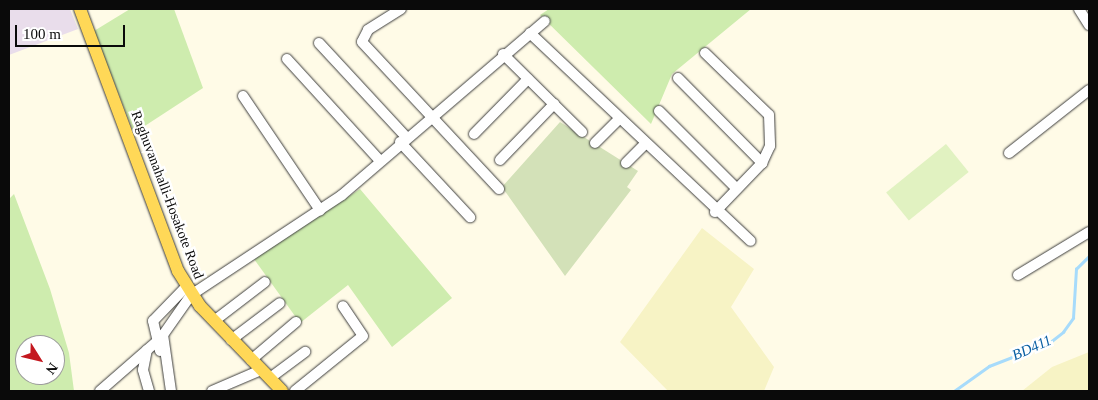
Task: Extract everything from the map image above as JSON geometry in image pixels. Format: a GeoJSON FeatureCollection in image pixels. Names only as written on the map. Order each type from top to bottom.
{"type":"FeatureCollection","features":[{"type":"Feature","properties":{"kind":"main road","name":"Raghuvanahalli-Hosakote Road"},"geometry":{"type":"LineString","coordinates":[[80,9],[188,291],[231,340],[282,391]]}},
{"type":"Feature","properties":{"kind":"street"},"geometry":{"type":"LineString","coordinates":[[401,9],[368,30],[362,42],[499,190]]}},
{"type":"Feature","properties":{"kind":"street"},"geometry":{"type":"LineString","coordinates":[[1079,9],[1089,25]]}},
{"type":"Feature","properties":{"kind":"street"},"geometry":{"type":"LineString","coordinates":[[171,391],[160,339],[154,321],[188,291],[320,210],[380,161],[403,139],[503,54],[546,20]]}},
{"type":"Feature","properties":{"kind":"street"},"geometry":{"type":"LineString","coordinates":[[530,33],[715,212],[751,242]]}},
{"type":"Feature","properties":{"kind":"street"},"geometry":{"type":"LineString","coordinates":[[319,43],[470,217]]}},
{"type":"Feature","properties":{"kind":"street"},"geometry":{"type":"LineString","coordinates":[[705,53],[769,115],[770,146],[762,163],[715,212]]}},
{"type":"Feature","properties":{"kind":"street"},"geometry":{"type":"LineString","coordinates":[[503,54],[582,132]]}},
{"type":"Feature","properties":{"kind":"street"},"geometry":{"type":"LineString","coordinates":[[287,59],[380,161]]}},
{"type":"Feature","properties":{"kind":"street"},"geometry":{"type":"LineString","coordinates":[[678,78],[762,163]]}},
{"type":"Feature","properties":{"kind":"street"},"geometry":{"type":"LineString","coordinates":[[474,134],[528,79]]}},
{"type":"Feature","properties":{"kind":"street"},"geometry":{"type":"LineString","coordinates":[[1009,153],[1089,90]]}},
{"type":"Feature","properties":{"kind":"street"},"geometry":{"type":"LineString","coordinates":[[243,96],[320,210]]}},
{"type":"Feature","properties":{"kind":"street"},"geometry":{"type":"LineString","coordinates":[[500,160],[554,104]]}},
{"type":"Feature","properties":{"kind":"street"},"geometry":{"type":"LineString","coordinates":[[659,111],[737,189]]}},
{"type":"Feature","properties":{"kind":"street"},"geometry":{"type":"LineString","coordinates":[[595,143],[619,119]]}},
{"type":"Feature","properties":{"kind":"street"},"geometry":{"type":"LineString","coordinates":[[626,163],[645,144]]}},
{"type":"Feature","properties":{"kind":"street"},"geometry":{"type":"LineString","coordinates":[[1018,276],[1089,232]]}},
{"type":"Feature","properties":{"kind":"street"},"geometry":{"type":"LineString","coordinates":[[214,321],[265,282]]}},
{"type":"Feature","properties":{"kind":"street"},"geometry":{"type":"LineString","coordinates":[[100,391],[160,339],[188,291]]}},
{"type":"Feature","properties":{"kind":"street"},"geometry":{"type":"LineString","coordinates":[[231,340],[280,303]]}},
{"type":"Feature","properties":{"kind":"street"},"geometry":{"type":"LineString","coordinates":[[295,391],[363,336],[343,306]]}},
{"type":"Feature","properties":{"kind":"street"},"geometry":{"type":"LineString","coordinates":[[251,360],[296,322]]}},
{"type":"Feature","properties":{"kind":"street"},"geometry":{"type":"LineString","coordinates":[[160,339],[164,391]]}},
{"type":"Feature","properties":{"kind":"street"},"geometry":{"type":"LineString","coordinates":[[147,350],[143,370],[149,391]]}},
{"type":"Feature","properties":{"kind":"street"},"geometry":{"type":"LineString","coordinates":[[212,391],[266,374],[305,352]]}},
{"type":"Feature","properties":{"kind":"shaded area"},"geometry":{"type":"Polygon","coordinates":[[[9,9],[70,9],[78,29],[9,55],[9,9]]]}},
{"type":"Feature","properties":{"kind":"shaded area"},"geometry":{"type":"Polygon","coordinates":[[[702,228],[754,269],[731,307],[774,367],[764,391],[668,391],[620,342],[702,228]]]}},
{"type":"Feature","properties":{"kind":"shaded area"},"geometry":{"type":"Polygon","coordinates":[[[1089,352],[1089,391],[1022,391],[1052,367],[1089,352]]]}},
{"type":"Feature","properties":{"kind":"green space"},"geometry":{"type":"Polygon","coordinates":[[[130,9],[174,9],[203,88],[134,133],[94,31],[130,9]]]}},
{"type":"Feature","properties":{"kind":"green space"},"geometry":{"type":"Polygon","coordinates":[[[549,9],[751,9],[672,74],[651,124],[540,15],[549,9]]]}},
{"type":"Feature","properties":{"kind":"green space"},"geometry":{"type":"Polygon","coordinates":[[[560,122],[638,171],[627,187],[631,190],[565,276],[502,187],[560,122]]]}},
{"type":"Feature","properties":{"kind":"green space"},"geometry":{"type":"Polygon","coordinates":[[[946,144],[969,172],[909,220],[886,192],[946,144]]]}},
{"type":"Feature","properties":{"kind":"green space"},"geometry":{"type":"Polygon","coordinates":[[[360,189],[452,298],[392,347],[348,285],[300,323],[254,259],[360,189]]]}},
{"type":"Feature","properties":{"kind":"green space"},"geometry":{"type":"Polygon","coordinates":[[[14,194],[50,289],[64,335],[15,335],[15,385],[65,385],[65,340],[69,353],[74,391],[9,391],[9,199],[14,194]]]}},
{"type":"Feature","properties":{"kind":"waterway","name":"BD411"},"geometry":{"type":"LineString","coordinates":[[954,391],[989,366],[1049,343],[1063,332],[1073,318],[1076,269],[1089,256]]}}]}
